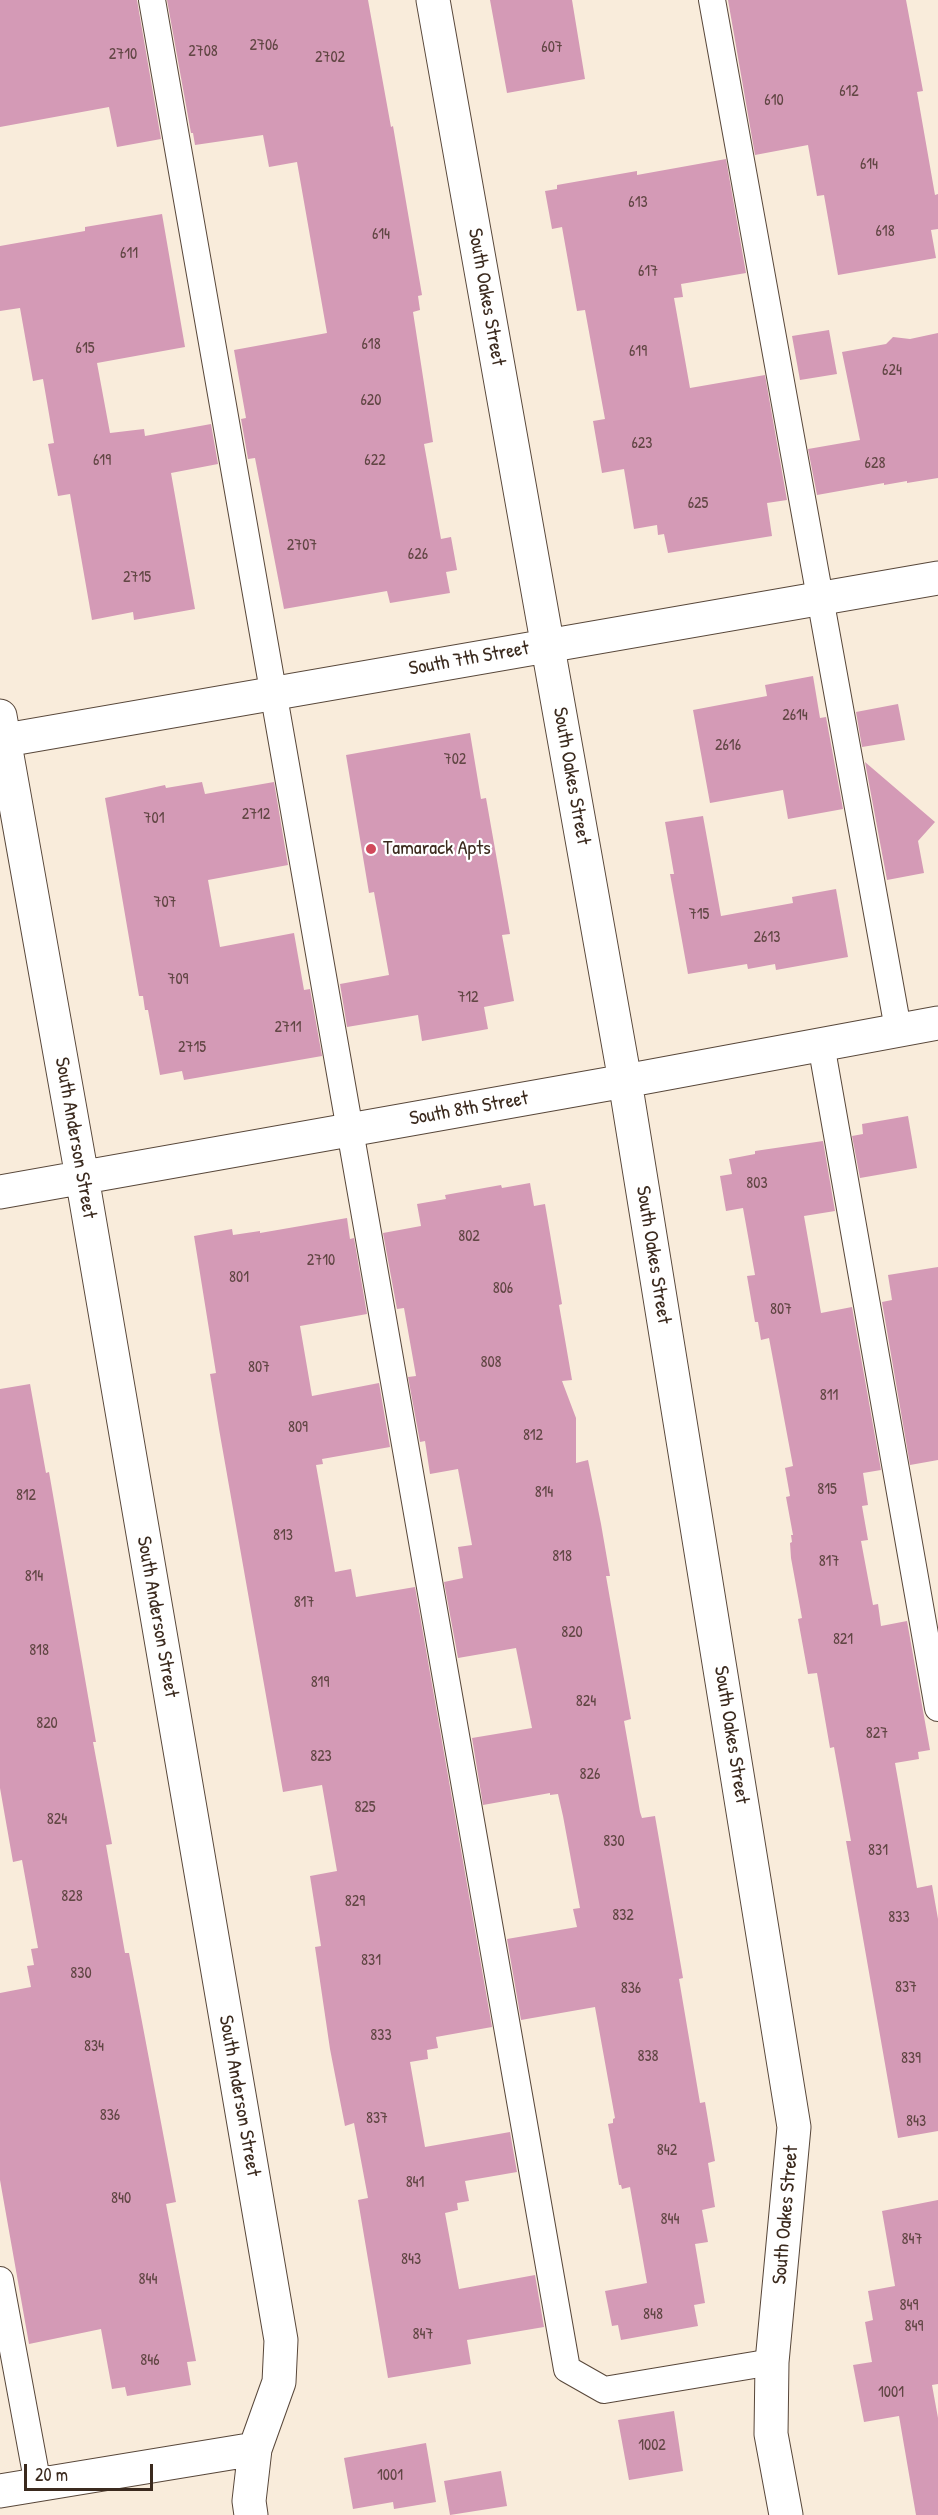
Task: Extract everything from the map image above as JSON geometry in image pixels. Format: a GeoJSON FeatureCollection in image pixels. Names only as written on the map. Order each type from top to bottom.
{"type":"FeatureCollection","features":[{"type":"Feature","properties":{"kind":"street","name":"South Oakes Street"},"geometry":{"type":"LineString","coordinates":[[433,0],[625,1081],[794,2127],[772,2362],[771,2434],[786,2515]]}},
{"type":"Feature","properties":{"kind":"street","name":"South 7th Street"},"geometry":{"type":"LineString","coordinates":[[1,733],[272,693],[938,578]]}},
{"type":"Feature","properties":{"kind":"street","name":"South Anderson Street"},"geometry":{"type":"LineString","coordinates":[[1,733],[82,1177],[281,2340],[279,2382],[255,2449],[249,2501],[251,2515]]}},
{"type":"Feature","properties":{"kind":"street","name":"South 8th Street"},"geometry":{"type":"LineString","coordinates":[[0,1192],[938,1023]]}},
{"type":"Feature","properties":{"kind":"street"},"geometry":{"type":"LineString","coordinates":[[0,2491],[255,2449]]}},
{"type":"Feature","properties":{"kind":"lane"},"geometry":{"type":"LineString","coordinates":[[152,0],[348,1130],[567,2369],[604,2390],[772,2362]]}},
{"type":"Feature","properties":{"kind":"lane"},"geometry":{"type":"LineString","coordinates":[[712,0],[898,1029]]}},
{"type":"Feature","properties":{"kind":"lane"},"geometry":{"type":"LineString","coordinates":[[821,1044],[938,1708]]}},
{"type":"Feature","properties":{"kind":"lane"},"geometry":{"type":"LineString","coordinates":[[0,2280],[38,2485]]}},
{"type":"Feature","properties":{"kind":"building"},"geometry":{"type":"Polygon","coordinates":[[[0,0],[137,0],[161,139],[117,147],[109,107],[0,127],[0,0]]]}},
{"type":"Feature","properties":{"kind":"building"},"geometry":{"type":"Polygon","coordinates":[[[167,0],[368,0],[391,127],[393,126],[422,295],[418,296],[420,310],[413,312],[433,442],[424,444],[441,539],[451,537],[457,570],[446,572],[450,593],[390,603],[387,591],[284,609],[255,458],[248,459],[241,419],[246,418],[234,350],[327,333],[297,162],[269,167],[263,135],[195,145],[167,0]]]}},
{"type":"Feature","properties":{"kind":"building"},"geometry":{"type":"Polygon","coordinates":[[[490,0],[572,0],[585,79],[507,93],[490,0]]]}},
{"type":"Feature","properties":{"kind":"building"},"geometry":{"type":"Polygon","coordinates":[[[728,0],[906,0],[923,91],[917,92],[935,195],[938,194],[938,229],[931,230],[936,258],[838,275],[824,195],[817,196],[808,145],[755,155],[728,0]]]}},
{"type":"Feature","properties":{"kind":"building"},"geometry":{"type":"Polygon","coordinates":[[[726,159],[746,273],[681,284],[683,297],[674,298],[690,388],[765,375],[787,500],[767,503],[772,536],[668,553],[664,534],[658,535],[657,525],[634,529],[624,469],[602,473],[593,421],[605,419],[585,310],[577,311],[562,227],[552,229],[545,191],[557,189],[557,185],[637,171],[637,175],[726,159]]]}},
{"type":"Feature","properties":{"kind":"building"},"geometry":{"type":"Polygon","coordinates":[[[162,214],[185,347],[97,363],[110,433],[144,429],[145,436],[211,424],[218,464],[171,473],[195,609],[134,620],[133,612],[92,620],[70,494],[58,496],[48,444],[54,443],[43,379],[33,381],[20,308],[0,311],[0,246],[85,231],[85,227],[162,214]]]}},
{"type":"Feature","properties":{"kind":"building"},"geometry":{"type":"Polygon","coordinates":[[[829,330],[837,374],[800,380],[792,336],[829,330]]]}},
{"type":"Feature","properties":{"kind":"building"},"geometry":{"type":"Polygon","coordinates":[[[938,333],[938,478],[907,483],[907,481],[884,485],[884,483],[817,495],[808,449],[860,440],[842,352],[886,344],[893,337],[910,339],[938,333]]]}},
{"type":"Feature","properties":{"kind":"building"},"geometry":{"type":"Polygon","coordinates":[[[813,676],[820,718],[826,717],[843,809],[788,819],[783,790],[710,803],[693,710],[767,696],[765,685],[813,676]]]}},
{"type":"Feature","properties":{"kind":"building"},"geometry":{"type":"Polygon","coordinates":[[[898,704],[905,740],[862,747],[856,712],[898,704]]]}},
{"type":"Feature","properties":{"kind":"building"},"geometry":{"type":"Polygon","coordinates":[[[470,733],[481,799],[486,798],[510,934],[502,935],[514,1001],[484,1007],[488,1029],[422,1041],[418,1015],[347,1027],[340,984],[389,975],[374,892],[369,893],[346,755],[470,733]]]}},
{"type":"Feature","properties":{"kind":"building"},"geometry":{"type":"Polygon","coordinates":[[[865,762],[935,822],[918,841],[924,873],[887,880],[865,762]]]}},
{"type":"Feature","properties":{"kind":"building"},"geometry":{"type":"Polygon","coordinates":[[[202,782],[205,794],[274,782],[288,865],[208,880],[220,947],[294,933],[304,990],[310,989],[322,1056],[184,1080],[182,1071],[160,1075],[148,1010],[145,1010],[143,996],[139,996],[105,798],[165,785],[166,788],[202,782]]]}},
{"type":"Feature","properties":{"kind":"building"},"geometry":{"type":"Polygon","coordinates":[[[703,816],[721,916],[793,903],[792,897],[836,889],[848,957],[776,970],[775,964],[748,969],[747,964],[688,974],[670,874],[674,874],[665,822],[703,816]]]}},
{"type":"Feature","properties":{"kind":"building"},"geometry":{"type":"Polygon","coordinates":[[[908,1116],[917,1168],[860,1178],[852,1136],[863,1134],[862,1124],[908,1116]]]}},
{"type":"Feature","properties":{"kind":"building"},"geometry":{"type":"Polygon","coordinates":[[[823,1141],[835,1211],[804,1216],[821,1313],[852,1307],[881,1470],[863,1473],[868,1505],[862,1506],[868,1540],[861,1541],[873,1605],[878,1604],[881,1626],[907,1621],[930,1750],[918,1752],[919,1759],[895,1763],[917,1888],[932,1885],[938,1919],[938,2131],[898,2138],[846,1841],[851,1841],[834,1747],[830,1748],[817,1673],[808,1674],[798,1619],[802,1618],[791,1558],[790,1543],[792,1542],[791,1535],[793,1535],[786,1497],[790,1496],[785,1468],[793,1466],[769,1338],[761,1340],[758,1322],[755,1322],[747,1276],[755,1275],[743,1208],[726,1211],[720,1176],[732,1174],[729,1159],[755,1154],[755,1151],[823,1141]]]}},
{"type":"Feature","properties":{"kind":"building"},"geometry":{"type":"Polygon","coordinates":[[[530,1183],[534,1206],[545,1204],[572,1380],[562,1381],[576,1418],[576,1463],[588,1460],[601,1524],[610,1576],[606,1576],[631,1719],[624,1721],[640,1812],[642,1818],[655,1816],[683,1978],[679,1979],[700,2103],[705,2102],[715,2161],[708,2163],[715,2207],[702,2210],[708,2242],[695,2244],[705,2303],[694,2305],[698,2326],[621,2340],[618,2325],[612,2326],[605,2291],[647,2283],[630,2187],[622,2189],[619,2185],[608,2124],[613,2123],[615,2118],[595,2007],[521,2020],[507,1939],[577,1927],[573,1909],[580,1908],[563,1816],[558,1794],[550,1795],[550,1793],[483,1805],[472,1738],[532,1728],[516,1648],[458,1658],[444,1582],[463,1578],[458,1547],[472,1545],[458,1469],[430,1474],[425,1441],[420,1442],[408,1377],[416,1376],[404,1308],[397,1309],[383,1233],[421,1226],[417,1204],[446,1199],[445,1195],[501,1185],[502,1188],[530,1183]]]}},
{"type":"Feature","properties":{"kind":"building"},"geometry":{"type":"Polygon","coordinates":[[[347,1218],[350,1239],[354,1238],[367,1314],[300,1326],[312,1396],[379,1383],[390,1447],[322,1459],[323,1464],[316,1465],[335,1572],[351,1569],[356,1597],[415,1587],[492,2027],[436,2037],[438,2048],[427,2050],[428,2059],[410,2062],[425,2147],[510,2132],[517,2172],[465,2181],[469,2201],[457,2203],[458,2210],[445,2213],[459,2289],[535,2275],[544,2327],[467,2340],[471,2364],[388,2378],[358,2200],[368,2198],[354,2123],[345,2126],[330,2049],[315,1947],[321,1946],[310,1876],[337,1871],[322,1785],[283,1792],[210,1374],[216,1373],[194,1236],[232,1229],[233,1235],[260,1231],[260,1233],[347,1218]]]}},
{"type":"Feature","properties":{"kind":"building"},"geometry":{"type":"Polygon","coordinates":[[[938,1267],[938,1460],[910,1465],[882,1302],[892,1300],[888,1275],[938,1267]]]}},
{"type":"Feature","properties":{"kind":"building"},"geometry":{"type":"Polygon","coordinates":[[[30,1384],[46,1473],[49,1472],[96,1742],[93,1742],[112,1844],[106,1845],[125,1953],[129,1953],[176,2202],[166,2204],[196,2361],[187,2362],[191,2385],[127,2396],[125,2387],[112,2389],[101,2329],[29,2344],[0,2180],[0,1993],[31,1987],[27,1966],[34,1965],[31,1949],[38,1948],[22,1860],[13,1862],[0,1788],[0,1389],[30,1384]]]}},
{"type":"Feature","properties":{"kind":"building"},"geometry":{"type":"Polygon","coordinates":[[[938,2200],[938,2384],[932,2385],[938,2418],[938,2515],[916,2515],[899,2416],[864,2422],[853,2365],[872,2362],[865,2322],[873,2320],[868,2291],[895,2286],[882,2211],[938,2200]]]}},
{"type":"Feature","properties":{"kind":"building"},"geometry":{"type":"Polygon","coordinates":[[[674,2411],[683,2471],[629,2480],[618,2420],[674,2411]]]}},
{"type":"Feature","properties":{"kind":"building"},"geometry":{"type":"Polygon","coordinates":[[[426,2443],[436,2502],[394,2509],[393,2502],[353,2509],[344,2458],[426,2443]]]}},
{"type":"Feature","properties":{"kind":"building"},"geometry":{"type":"Polygon","coordinates":[[[501,2471],[507,2506],[450,2515],[444,2481],[501,2471]]]}},
{"type":"Feature","properties":{"kind":"place","name":"Tamarack Apts"},"geometry":{"type":"Point","coordinates":[371,849]}}]}
